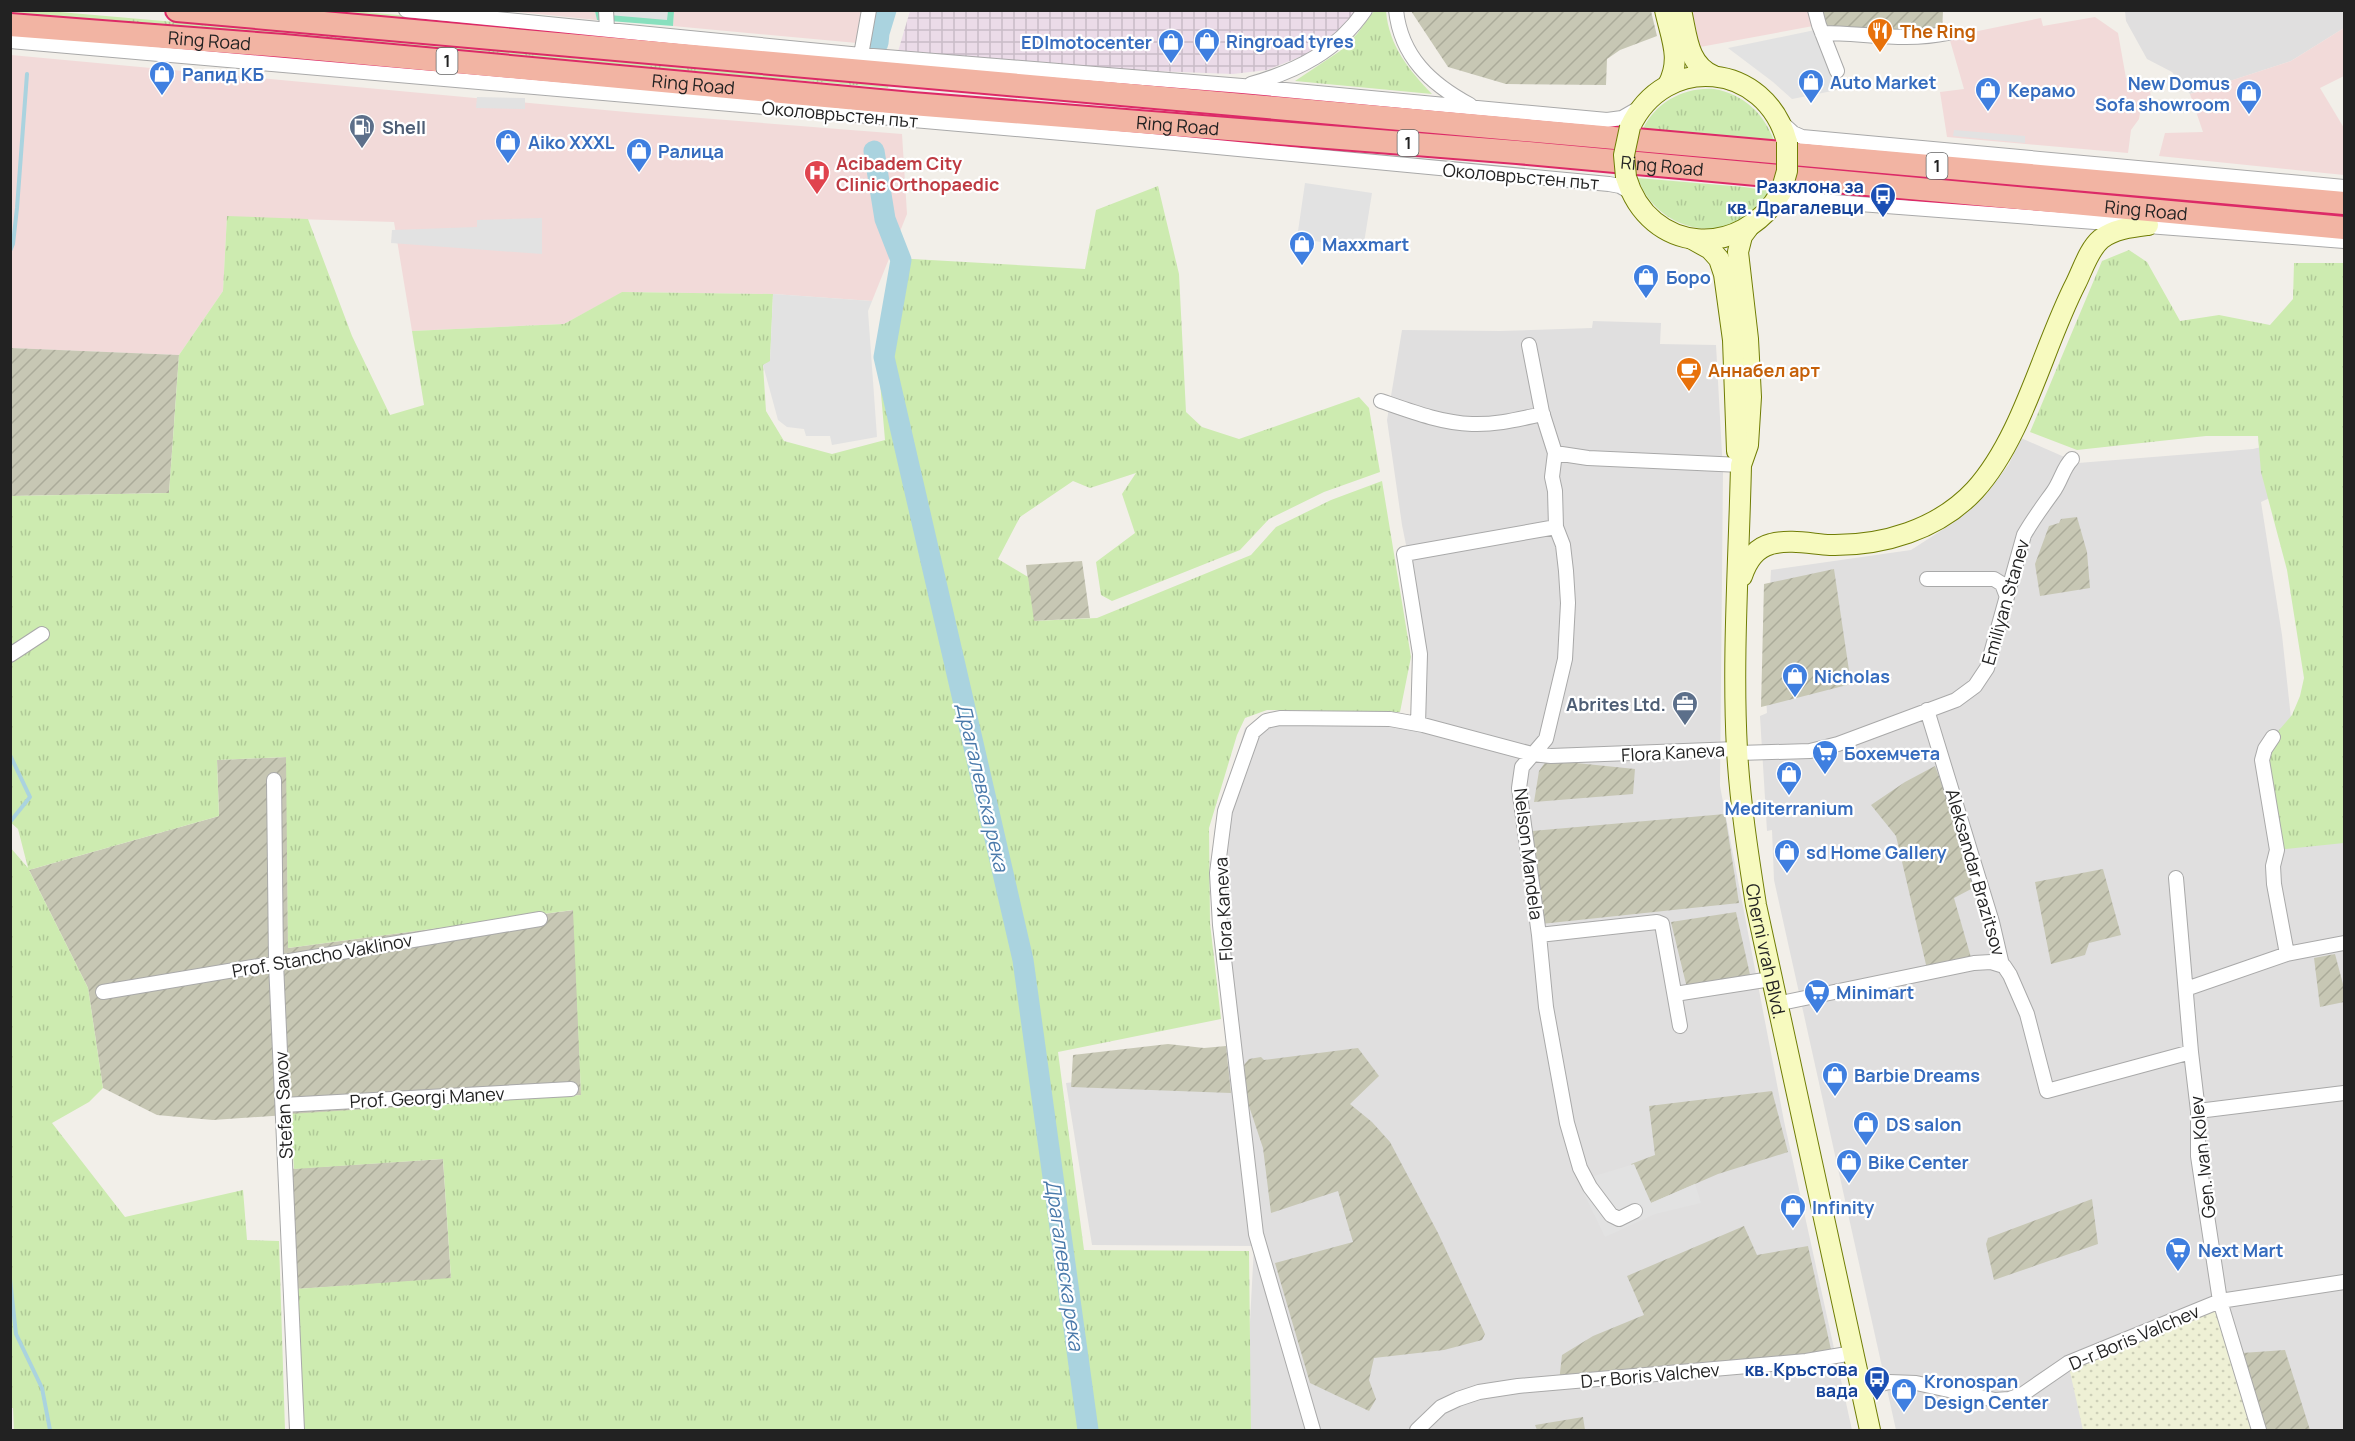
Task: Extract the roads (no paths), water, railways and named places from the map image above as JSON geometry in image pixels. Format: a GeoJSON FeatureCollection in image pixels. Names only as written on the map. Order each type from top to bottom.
{"type":"FeatureCollection","features":[{"type":"Feature","properties":{"kind":"highway","name":"Ring Road"},"geometry":{"type":"LineString","coordinates":[[177,10],[2344,203]]}},
{"type":"Feature","properties":{"kind":"highway","name":"Ring Road"},"geometry":{"type":"LineString","coordinates":[[10,25],[284,46],[912,104],[1517,152],[2312,227],[2344,228]]}},
{"type":"Feature","properties":{"kind":"highway"},"geometry":{"type":"LineString","coordinates":[[755,62],[861,55]]}},
{"type":"Feature","properties":{"kind":"highway"},"geometry":{"type":"LineString","coordinates":[[1037,71],[1118,93]]}},
{"type":"Feature","properties":{"kind":"highway"},"geometry":{"type":"LineString","coordinates":[[912,104],[992,127]]}},
{"type":"Feature","properties":{"kind":"highway"},"geometry":{"type":"LineString","coordinates":[[1032,130],[1108,120]]}},
{"type":"Feature","properties":{"kind":"highway"},"geometry":{"type":"LineString","coordinates":[[2268,234],[2312,227]]}},
{"type":"Feature","properties":{"kind":"main road"},"geometry":{"type":"LineString","coordinates":[[1665,10],[1676,63],[1674,74],[1668,85]]}},
{"type":"Feature","properties":{"kind":"main road"},"geometry":{"type":"LineString","coordinates":[[1681,10],[1693,59],[1705,72],[1751,88],[1765,100],[1779,119],[1787,142],[1787,171],[1777,199],[1748,228],[1720,239],[1692,239],[1678,235],[1657,224],[1642,210],[1629,185],[1624,155],[1630,127],[1642,105],[1668,85],[1694,76],[1714,76]]}},
{"type":"Feature","properties":{"kind":"main road"},"geometry":{"type":"LineString","coordinates":[[1739,587],[1751,557],[1765,546],[1780,542],[1840,545],[1876,542],[1917,530],[1945,515],[1959,504],[1987,476],[2006,447],[2066,303],[2094,246],[2116,231],[2148,225]]}},
{"type":"Feature","properties":{"kind":"main road","name":"Cherni vrah Blvd."},"geometry":{"type":"LineString","coordinates":[[1741,465],[1748,445],[1751,398],[1748,339],[1738,252],[1742,236],[1748,228]]}},
{"type":"Feature","properties":{"kind":"main road","name":"Cherni vrah Blvd."},"geometry":{"type":"LineString","coordinates":[[1692,239],[1710,249],[1719,259],[1724,274],[1735,370],[1735,445],[1741,465],[1737,751],[1746,846],[1776,1004],[1870,1431]]}},
{"type":"Feature","properties":{"kind":"street"},"geometry":{"type":"LineString","coordinates":[[406,10],[471,13],[861,55],[1242,86],[1613,120],[1628,115],[1642,105]]}},
{"type":"Feature","properties":{"kind":"street"},"geometry":{"type":"LineString","coordinates":[[606,10],[607,29]]}},
{"type":"Feature","properties":{"kind":"street"},"geometry":{"type":"LineString","coordinates":[[861,55],[869,10]]}},
{"type":"Feature","properties":{"kind":"street"},"geometry":{"type":"LineString","coordinates":[[1242,86],[1278,75],[1322,54],[1347,33],[1365,10]]}},
{"type":"Feature","properties":{"kind":"street"},"geometry":{"type":"LineString","coordinates":[[1395,10],[1404,42],[1426,76],[1437,86],[1478,108]]}},
{"type":"Feature","properties":{"kind":"street"},"geometry":{"type":"LineString","coordinates":[[1815,10],[1837,71]]}},
{"type":"Feature","properties":{"kind":"street"},"geometry":{"type":"LineString","coordinates":[[1822,33],[1905,38],[1930,37],[1947,33]]}},
{"type":"Feature","properties":{"kind":"street","name":"Околовръстен път"},"geometry":{"type":"LineString","coordinates":[[10,41],[1032,130],[1620,186],[1629,185]]}},
{"type":"Feature","properties":{"kind":"street"},"geometry":{"type":"LineString","coordinates":[[1779,119],[1793,134],[1802,137],[2344,187]]}},
{"type":"Feature","properties":{"kind":"street","name":"Ring Road"},"geometry":{"type":"LineString","coordinates":[[1777,199],[2344,241]]}},
{"type":"Feature","properties":{"kind":"street","name":"Nelson Mandela"},"geometry":{"type":"LineString","coordinates":[[1529,345],[1543,414],[1555,453],[1552,471],[1556,527],[1563,545],[1568,603],[1566,647],[1546,740],[1522,767],[1518,788],[1539,935],[1546,1007],[1570,1137],[1580,1168],[1606,1210],[1616,1219],[1635,1212]]}},
{"type":"Feature","properties":{"kind":"street"},"geometry":{"type":"LineString","coordinates":[[1381,401],[1425,415],[1471,424],[1495,424],[1543,414]]}},
{"type":"Feature","properties":{"kind":"street"},"geometry":{"type":"LineString","coordinates":[[1555,453],[1588,458],[1741,465]]}},
{"type":"Feature","properties":{"kind":"street","name":"Emiliyan Stanev"},"geometry":{"type":"LineString","coordinates":[[1737,751],[1794,752],[1824,748],[1956,700],[1975,686],[1987,668],[2024,535],[2072,459]]}},
{"type":"Feature","properties":{"kind":"street"},"geometry":{"type":"LineString","coordinates":[[1418,724],[1420,654],[1404,554],[1556,527]]}},
{"type":"Feature","properties":{"kind":"street"},"geometry":{"type":"LineString","coordinates":[[1927,579],[1994,579],[2002,584],[2007,597]]}},
{"type":"Feature","properties":{"kind":"street"},"geometry":{"type":"LineString","coordinates":[[10,655],[42,633]]}},
{"type":"Feature","properties":{"kind":"street","name":"Aleksandar Brazitsov"},"geometry":{"type":"LineString","coordinates":[[1927,710],[1992,922],[2002,965],[2010,975],[2024,1003],[2047,1091],[2190,1052]]}},
{"type":"Feature","properties":{"kind":"street","name":"Flora Kaneva"},"geometry":{"type":"LineString","coordinates":[[1314,1431],[1256,1234],[1220,925],[1217,873],[1220,840],[1225,811],[1253,732],[1261,724],[1280,718],[1390,719],[1418,724],[1532,754],[1568,756],[1737,751]]}},
{"type":"Feature","properties":{"kind":"street"},"geometry":{"type":"LineString","coordinates":[[2273,737],[2265,749],[2262,760],[2277,850],[2273,866],[2274,884],[2287,954]]}},
{"type":"Feature","properties":{"kind":"street","name":"Stefan Savov"},"geometry":{"type":"LineString","coordinates":[[274,780],[276,963],[297,1431]]}},
{"type":"Feature","properties":{"kind":"street","name":"Gen. Ivan Kolev"},"geometry":{"type":"LineString","coordinates":[[2176,878],[2190,1052],[2198,1111],[2198,1156],[2220,1301],[2259,1431]]}},
{"type":"Feature","properties":{"kind":"street","name":"Prof. Stancho Vaklinov"},"geometry":{"type":"LineString","coordinates":[[103,992],[540,919]]}},
{"type":"Feature","properties":{"kind":"street"},"geometry":{"type":"LineString","coordinates":[[1539,935],[1657,922],[1662,924],[1680,1026]]}},
{"type":"Feature","properties":{"kind":"street"},"geometry":{"type":"LineString","coordinates":[[2186,989],[2287,954],[2343,948]]}},
{"type":"Feature","properties":{"kind":"street"},"geometry":{"type":"LineString","coordinates":[[1776,1004],[1974,963],[1991,962],[2002,965]]}},
{"type":"Feature","properties":{"kind":"street"},"geometry":{"type":"LineString","coordinates":[[1675,994],[1771,979]]}},
{"type":"Feature","properties":{"kind":"street","name":"Prof. Georgi Manev"},"geometry":{"type":"LineString","coordinates":[[282,1105],[571,1089]]}},
{"type":"Feature","properties":{"kind":"street"},"geometry":{"type":"LineString","coordinates":[[2198,1111],[2344,1093]]}},
{"type":"Feature","properties":{"kind":"street","name":"D-r Boris Valchev"},"geometry":{"type":"LineString","coordinates":[[1861,1389],[1889,1382],[1916,1383],[1995,1400],[2009,1399],[2023,1394],[2068,1362],[2220,1301],[2344,1282]]}},
{"type":"Feature","properties":{"kind":"street","name":"D-r Boris Valchev"},"geometry":{"type":"LineString","coordinates":[[1417,1431],[1441,1407],[1479,1392],[1518,1386],[1806,1361],[1853,1353]]}},
{"type":"Feature","properties":{"kind":"waterway","name":"Драгалевска река"},"geometry":{"type":"LineString","coordinates":[[878,43],[886,10]]}},
{"type":"Feature","properties":{"kind":"waterway"},"geometry":{"type":"LineString","coordinates":[[10,251],[13,244],[17,208],[27,74]]}},
{"type":"Feature","properties":{"kind":"waterway","name":"Драгалевска река"},"geometry":{"type":"LineString","coordinates":[[874,151],[885,219],[901,260],[884,357],[1023,960],[1088,1430]]}},
{"type":"Feature","properties":{"kind":"waterway"},"geometry":{"type":"LineString","coordinates":[[10,755],[30,797],[10,822]]}},
{"type":"Feature","properties":{"kind":"waterway"},"geometry":{"type":"LineString","coordinates":[[10,901],[10,925]]}},
{"type":"Feature","properties":{"kind":"waterway"},"geometry":{"type":"LineString","coordinates":[[10,1279],[16,1334],[42,1388],[50,1430]]}},
{"type":"Feature","properties":{"kind":"place","name":"The Ring"},"geometry":{"type":"Point","coordinates":[1880,54]}},
{"type":"Feature","properties":{"kind":"place","name":"Ringroad tyres"},"geometry":{"type":"Point","coordinates":[1207,64]}},
{"type":"Feature","properties":{"kind":"place","name":"EDImotocenter"},"geometry":{"type":"Point","coordinates":[1171,65]}},
{"type":"Feature","properties":{"kind":"place","name":"Рапид КБ"},"geometry":{"type":"Point","coordinates":[162,97]}},
{"type":"Feature","properties":{"kind":"place","name":"Auto Market"},"geometry":{"type":"Point","coordinates":[1811,105]}},
{"type":"Feature","properties":{"kind":"place","name":"Керамо"},"geometry":{"type":"Point","coordinates":[1988,113]}},
{"type":"Feature","properties":{"kind":"place","name":"New Domus Sofa showroom"},"geometry":{"type":"Point","coordinates":[2249,116]}},
{"type":"Feature","properties":{"kind":"place","name":"Shell"},"geometry":{"type":"Point","coordinates":[362,150]}},
{"type":"Feature","properties":{"kind":"place","name":"Aiko XXXL"},"geometry":{"type":"Point","coordinates":[508,165]}},
{"type":"Feature","properties":{"kind":"place","name":"Ралица"},"geometry":{"type":"Point","coordinates":[639,174]}},
{"type":"Feature","properties":{"kind":"place","name":"Acibadem City Clinic Orthopaedic"},"geometry":{"type":"Point","coordinates":[817,196]}},
{"type":"Feature","properties":{"kind":"place","name":"Разклона за кв. Драгалевци"},"geometry":{"type":"Point","coordinates":[1883,219]}},
{"type":"Feature","properties":{"kind":"place","name":"Maxxmart"},"geometry":{"type":"Point","coordinates":[1302,267]}},
{"type":"Feature","properties":{"kind":"place","name":"Боро"},"geometry":{"type":"Point","coordinates":[1646,300]}},
{"type":"Feature","properties":{"kind":"place","name":"Аннабел арт"},"geometry":{"type":"Point","coordinates":[1689,393]}},
{"type":"Feature","properties":{"kind":"place","name":"Nicholas"},"geometry":{"type":"Point","coordinates":[1795,699]}},
{"type":"Feature","properties":{"kind":"place","name":"Abrites Ltd."},"geometry":{"type":"Point","coordinates":[1685,727]}},
{"type":"Feature","properties":{"kind":"place","name":"Бохемчета"},"geometry":{"type":"Point","coordinates":[1825,776]}},
{"type":"Feature","properties":{"kind":"place","name":"Mediterranium"},"geometry":{"type":"Point","coordinates":[1789,797]}},
{"type":"Feature","properties":{"kind":"place","name":"sd Home Gallery"},"geometry":{"type":"Point","coordinates":[1787,875]}},
{"type":"Feature","properties":{"kind":"place","name":"Minimart"},"geometry":{"type":"Point","coordinates":[1817,1015]}},
{"type":"Feature","properties":{"kind":"place","name":"Barbie Dreams"},"geometry":{"type":"Point","coordinates":[1835,1098]}},
{"type":"Feature","properties":{"kind":"place","name":"DS salon"},"geometry":{"type":"Point","coordinates":[1866,1147]}},
{"type":"Feature","properties":{"kind":"place","name":"Bike Center"},"geometry":{"type":"Point","coordinates":[1849,1185]}},
{"type":"Feature","properties":{"kind":"place","name":"Infinity"},"geometry":{"type":"Point","coordinates":[1793,1230]}},
{"type":"Feature","properties":{"kind":"place","name":"Next Mart"},"geometry":{"type":"Point","coordinates":[2178,1273]}},
{"type":"Feature","properties":{"kind":"place","name":"кв. Кръстова вада"},"geometry":{"type":"Point","coordinates":[1877,1402]}},
{"type":"Feature","properties":{"kind":"place","name":"Kronospan Design Center"},"geometry":{"type":"Point","coordinates":[1904,1414]}}]}
